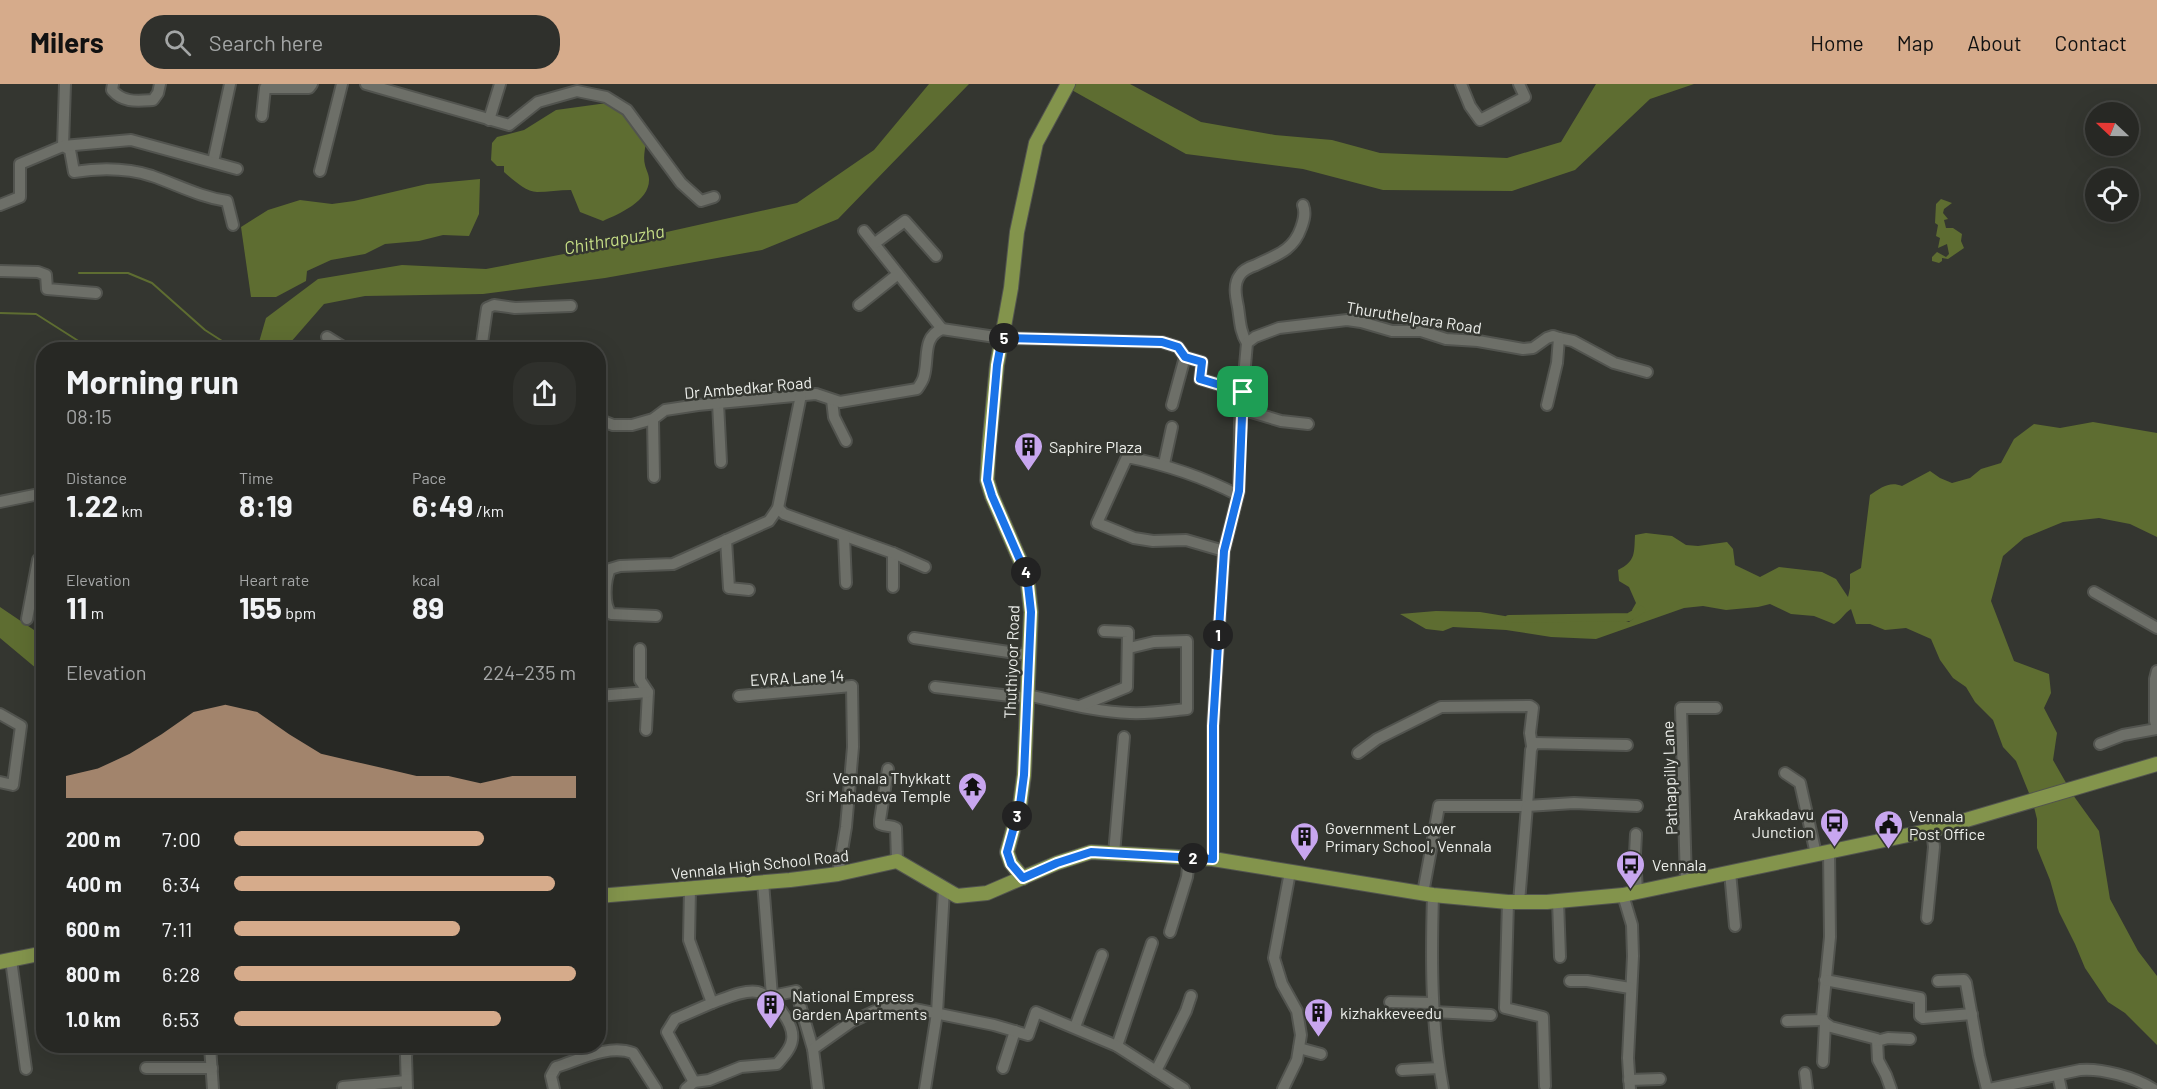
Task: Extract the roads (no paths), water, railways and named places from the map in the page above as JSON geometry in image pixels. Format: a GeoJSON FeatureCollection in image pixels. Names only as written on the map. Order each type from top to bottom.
{"type":"FeatureCollection","features":[{"type":"Feature","properties":{"kind":"main road","name":"Thuthiyoor Road"},"geometry":{"type":"LineString","coordinates":[[1023,878],[1011,864],[1007,852],[1022,795],[1031,612],[1027,576],[987,480],[992,412],[1017,232],[1036,143],[1068,84]]}},
{"type":"Feature","properties":{"kind":"main road"},"geometry":{"type":"LineString","coordinates":[[897,861],[957,896],[987,893],[1057,863],[1091,852],[1213,859],[1428,894],[1514,902],[1558,901],[1623,895],[1932,830],[2157,764]]}},
{"type":"Feature","properties":{"kind":"main road","name":"Vennala High School Road"},"geometry":{"type":"LineString","coordinates":[[606,895],[838,874],[897,861]]}},
{"type":"Feature","properties":{"kind":"main road"},"geometry":{"type":"LineString","coordinates":[[11,959],[36,955]]}},
{"type":"Feature","properties":{"kind":"street"},"geometry":{"type":"LineString","coordinates":[[63,146],[65,84]]}},
{"type":"Feature","properties":{"kind":"street"},"geometry":{"type":"LineString","coordinates":[[112,84],[112,90],[118,97],[138,101],[153,100],[160,84]]}},
{"type":"Feature","properties":{"kind":"street"},"geometry":{"type":"LineString","coordinates":[[213,162],[230,84]]}},
{"type":"Feature","properties":{"kind":"street"},"geometry":{"type":"LineString","coordinates":[[262,116],[265,88],[309,88],[312,84]]}},
{"type":"Feature","properties":{"kind":"street"},"geometry":{"type":"LineString","coordinates":[[320,171],[342,84]]}},
{"type":"Feature","properties":{"kind":"street"},"geometry":{"type":"LineString","coordinates":[[366,84],[509,125],[538,102],[577,91],[606,96],[627,110],[681,183],[702,201],[714,197]]}},
{"type":"Feature","properties":{"kind":"street"},"geometry":{"type":"LineString","coordinates":[[489,120],[500,84]]}},
{"type":"Feature","properties":{"kind":"street"},"geometry":{"type":"LineString","coordinates":[[1461,84],[1470,105],[1480,120],[1525,97],[1519,84]]}},
{"type":"Feature","properties":{"kind":"street"},"geometry":{"type":"LineString","coordinates":[[0,205],[20,197],[20,164],[63,146],[131,140],[237,169]]}},
{"type":"Feature","properties":{"kind":"street"},"geometry":{"type":"LineString","coordinates":[[63,146],[70,150],[74,172],[96,168],[150,175],[191,192],[227,201],[233,225]]}},
{"type":"Feature","properties":{"kind":"street"},"geometry":{"type":"LineString","coordinates":[[1213,859],[1213,726],[1224,551],[1238,495],[1241,409],[1247,343],[1242,335],[1236,293],[1237,281],[1246,269],[1284,251],[1295,242],[1302,226],[1305,212],[1303,205]]}},
{"type":"Feature","properties":{"kind":"street"},"geometry":{"type":"LineString","coordinates":[[875,243],[906,221],[936,256]]}},
{"type":"Feature","properties":{"kind":"street"},"geometry":{"type":"LineString","coordinates":[[864,231],[942,329],[1002,338],[1162,342],[1178,347],[1185,357],[1202,362],[1200,379],[1243,392]]}},
{"type":"Feature","properties":{"kind":"street"},"geometry":{"type":"LineString","coordinates":[[0,271],[38,272],[46,275],[47,290],[96,293]]}},
{"type":"Feature","properties":{"kind":"street"},"geometry":{"type":"LineString","coordinates":[[859,305],[898,274]]}},
{"type":"Feature","properties":{"kind":"street"},"geometry":{"type":"LineString","coordinates":[[482,342],[487,308],[494,305],[515,308],[571,306]]}},
{"type":"Feature","properties":{"kind":"street","name":"Thuruthelpara Road"},"geometry":{"type":"LineString","coordinates":[[1247,343],[1255,337],[1279,328],[1347,320],[1392,331],[1421,332],[1446,339],[1478,341],[1523,349],[1533,348],[1546,338],[1553,336],[1559,338]]}},
{"type":"Feature","properties":{"kind":"street","name":"Dr Ambedkar Road"},"geometry":{"type":"LineString","coordinates":[[606,422],[614,425],[633,424],[653,419],[665,410],[718,403],[816,394],[840,402],[917,389],[924,378],[929,340],[934,332],[942,329]]}},
{"type":"Feature","properties":{"kind":"street"},"geometry":{"type":"LineString","coordinates":[[327,338],[334,342]]}},
{"type":"Feature","properties":{"kind":"street"},"geometry":{"type":"LineString","coordinates":[[1547,405],[1557,363],[1559,338],[1573,341],[1614,363],[1647,372]]}},
{"type":"Feature","properties":{"kind":"street"},"geometry":{"type":"LineString","coordinates":[[1172,405],[1185,357]]}},
{"type":"Feature","properties":{"kind":"street"},"geometry":{"type":"LineString","coordinates":[[656,616],[611,614],[607,609],[607,579],[610,569],[620,566],[673,564],[769,521],[778,508],[801,395]]}},
{"type":"Feature","properties":{"kind":"street"},"geometry":{"type":"LineString","coordinates":[[832,400],[834,417],[846,441]]}},
{"type":"Feature","properties":{"kind":"street"},"geometry":{"type":"LineString","coordinates":[[718,403],[721,462]]}},
{"type":"Feature","properties":{"kind":"street"},"geometry":{"type":"LineString","coordinates":[[1241,409],[1281,420],[1308,424]]}},
{"type":"Feature","properties":{"kind":"street"},"geometry":{"type":"LineString","coordinates":[[653,419],[654,477]]}},
{"type":"Feature","properties":{"kind":"street"},"geometry":{"type":"LineString","coordinates":[[1164,464],[1172,427]]}},
{"type":"Feature","properties":{"kind":"street"},"geometry":{"type":"LineString","coordinates":[[1224,551],[1186,540],[1153,541],[1134,538],[1097,523],[1127,457],[1164,464],[1209,480],[1238,495]]}},
{"type":"Feature","properties":{"kind":"street"},"geometry":{"type":"LineString","coordinates":[[0,502],[36,495]]}},
{"type":"Feature","properties":{"kind":"street"},"geometry":{"type":"LineString","coordinates":[[778,508],[784,514],[844,537],[851,537],[925,567]]}},
{"type":"Feature","properties":{"kind":"street"},"geometry":{"type":"LineString","coordinates":[[844,537],[846,583]]}},
{"type":"Feature","properties":{"kind":"street"},"geometry":{"type":"LineString","coordinates":[[726,540],[729,588],[749,590]]}},
{"type":"Feature","properties":{"kind":"street"},"geometry":{"type":"LineString","coordinates":[[892,553],[893,587]]}},
{"type":"Feature","properties":{"kind":"street"},"geometry":{"type":"LineString","coordinates":[[27,619],[36,571]]}},
{"type":"Feature","properties":{"kind":"street"},"geometry":{"type":"LineString","coordinates":[[2094,592],[2157,628]]}},
{"type":"Feature","properties":{"kind":"street"},"geometry":{"type":"LineString","coordinates":[[1080,706],[1128,687],[1128,632],[1104,631]]}},
{"type":"Feature","properties":{"kind":"street"},"geometry":{"type":"LineString","coordinates":[[914,638],[1029,655]]}},
{"type":"Feature","properties":{"kind":"street"},"geometry":{"type":"LineString","coordinates":[[935,687],[1027,697],[1110,711],[1146,713],[1187,709],[1187,641],[1154,642],[1129,648]]}},
{"type":"Feature","properties":{"kind":"street"},"geometry":{"type":"LineString","coordinates":[[640,649],[640,680],[648,692],[646,730]]}},
{"type":"Feature","properties":{"kind":"street"},"geometry":{"type":"LineString","coordinates":[[2100,744],[2123,735],[2157,729],[2155,679],[2157,670]]}},
{"type":"Feature","properties":{"kind":"street","name":"EVRA Lane 14"},"geometry":{"type":"LineString","coordinates":[[739,696],[852,686],[853,747],[846,827],[838,874]]}},
{"type":"Feature","properties":{"kind":"street"},"geometry":{"type":"LineString","coordinates":[[606,695],[648,692]]}},
{"type":"Feature","properties":{"kind":"street"},"geometry":{"type":"LineString","coordinates":[[1108,695],[1110,711]]}},
{"type":"Feature","properties":{"kind":"street"},"geometry":{"type":"LineString","coordinates":[[1358,753],[1377,739],[1441,707],[1530,706],[1533,708],[1527,806],[1514,902],[1505,1008],[1543,1017],[1545,1086]]}},
{"type":"Feature","properties":{"kind":"street","name":"Pathappilly Lane"},"geometry":{"type":"LineString","coordinates":[[1686,881],[1681,708],[1716,708]]}},
{"type":"Feature","properties":{"kind":"street"},"geometry":{"type":"LineString","coordinates":[[0,714],[21,726],[13,785],[0,782]]}},
{"type":"Feature","properties":{"kind":"street"},"geometry":{"type":"LineString","coordinates":[[1114,854],[1124,737]]}},
{"type":"Feature","properties":{"kind":"street"},"geometry":{"type":"LineString","coordinates":[[1532,746],[1534,743],[1627,745]]}},
{"type":"Feature","properties":{"kind":"street"},"geometry":{"type":"LineString","coordinates":[[888,769],[880,824],[896,828],[897,861]]}},
{"type":"Feature","properties":{"kind":"street"},"geometry":{"type":"LineString","coordinates":[[1785,773],[1800,783],[1822,853],[1830,937],[1821,1011],[1824,1022],[1823,1062]]}},
{"type":"Feature","properties":{"kind":"street"},"geometry":{"type":"LineString","coordinates":[[1443,1089],[1433,1007],[1428,894],[1439,807],[1574,803],[1637,806]]}},
{"type":"Feature","properties":{"kind":"street"},"geometry":{"type":"LineString","coordinates":[[1927,918],[1933,867],[1932,830]]}},
{"type":"Feature","properties":{"kind":"street"},"geometry":{"type":"LineString","coordinates":[[1636,834],[1637,892]]}},
{"type":"Feature","properties":{"kind":"street"},"geometry":{"type":"LineString","coordinates":[[1170,932],[1187,877],[1189,858]]}},
{"type":"Feature","properties":{"kind":"street"},"geometry":{"type":"LineString","coordinates":[[1283,1089],[1297,1060],[1301,1035],[1297,1011],[1282,984],[1274,958],[1290,872]]}},
{"type":"Feature","properties":{"kind":"street"},"geometry":{"type":"LineString","coordinates":[[1730,872],[1735,926]]}},
{"type":"Feature","properties":{"kind":"street"},"geometry":{"type":"LineString","coordinates":[[763,882],[772,996],[796,991],[813,1049],[818,1089]]}},
{"type":"Feature","properties":{"kind":"street"},"geometry":{"type":"LineString","coordinates":[[690,888],[689,940],[712,1003]]}},
{"type":"Feature","properties":{"kind":"street"},"geometry":{"type":"LineString","coordinates":[[925,1089],[937,1013],[944,890]]}},
{"type":"Feature","properties":{"kind":"street"},"geometry":{"type":"LineString","coordinates":[[1623,895],[1632,925],[1630,1085],[1660,1079]]}},
{"type":"Feature","properties":{"kind":"street"},"geometry":{"type":"LineString","coordinates":[[1558,901],[1560,957]]}},
{"type":"Feature","properties":{"kind":"street"},"geometry":{"type":"LineString","coordinates":[[1117,1046],[1152,943]]}},
{"type":"Feature","properties":{"kind":"street"},"geometry":{"type":"LineString","coordinates":[[1075,1027],[1102,955]]}},
{"type":"Feature","properties":{"kind":"street"},"geometry":{"type":"LineString","coordinates":[[11,959],[26,1069]]}},
{"type":"Feature","properties":{"kind":"street"},"geometry":{"type":"LineString","coordinates":[[1825,980],[1920,998],[1920,1016],[1923,1018],[1972,1014]]}},
{"type":"Feature","properties":{"kind":"street"},"geometry":{"type":"LineString","coordinates":[[1938,981],[1964,980],[1966,983],[1991,1088],[2095,1069],[2145,1084],[2152,1089]]}},
{"type":"Feature","properties":{"kind":"street"},"geometry":{"type":"LineString","coordinates":[[1570,981],[1587,981],[1630,988]]}},
{"type":"Feature","properties":{"kind":"street"},"geometry":{"type":"LineString","coordinates":[[758,992],[776,1004],[789,1024],[793,1039],[785,1055],[777,1064],[741,1067],[690,1086],[667,1032],[675,1019],[743,993],[758,992]]}},
{"type":"Feature","properties":{"kind":"street"},"geometry":{"type":"LineString","coordinates":[[1156,1071],[1186,1011],[1191,996]]}},
{"type":"Feature","properties":{"kind":"street"},"geometry":{"type":"LineString","coordinates":[[1390,1002],[1491,1015]]}},
{"type":"Feature","properties":{"kind":"street"},"geometry":{"type":"LineString","coordinates":[[813,1049],[851,1022],[890,1004],[1028,1035],[1036,1012],[1117,1046],[1184,1089]]}},
{"type":"Feature","properties":{"kind":"street"},"geometry":{"type":"LineString","coordinates":[[1787,1021],[1824,1022],[1831,1027],[1874,1037],[1877,1041],[1879,1063],[1891,1089]]}},
{"type":"Feature","properties":{"kind":"street"},"geometry":{"type":"LineString","coordinates":[[1003,1068],[1015,1031]]}},
{"type":"Feature","properties":{"kind":"street"},"geometry":{"type":"LineString","coordinates":[[1877,1041],[1888,1038],[1910,1038]]}},
{"type":"Feature","properties":{"kind":"street"},"geometry":{"type":"LineString","coordinates":[[1299,1048],[1321,1054]]}},
{"type":"Feature","properties":{"kind":"street"},"geometry":{"type":"LineString","coordinates":[[606,1052],[618,1050],[633,1053],[656,1089]]}},
{"type":"Feature","properties":{"kind":"street"},"geometry":{"type":"LineString","coordinates":[[211,1053],[213,1089]]}},
{"type":"Feature","properties":{"kind":"street"},"geometry":{"type":"LineString","coordinates":[[343,1089],[344,1087],[406,1085],[406,1053]]}},
{"type":"Feature","properties":{"kind":"street"},"geometry":{"type":"LineString","coordinates":[[554,1089],[551,1076],[556,1067],[602,1053]]}},
{"type":"Feature","properties":{"kind":"street"},"geometry":{"type":"LineString","coordinates":[[146,1068],[212,1068]]}},
{"type":"Feature","properties":{"kind":"street"},"geometry":{"type":"LineString","coordinates":[[1402,1070],[1439,1068]]}},
{"type":"Feature","properties":{"kind":"street"},"geometry":{"type":"LineString","coordinates":[[1805,1074],[1807,1089]]}},
{"type":"Feature","properties":{"kind":"street"},"geometry":{"type":"LineString","coordinates":[[2058,1075],[2061,1089]]}},
{"type":"Feature","properties":{"kind":"waterway"},"geometry":{"type":"LineString","coordinates":[[79,273],[128,273],[152,283],[205,330],[224,342]]}},
{"type":"Feature","properties":{"kind":"waterway"},"geometry":{"type":"LineString","coordinates":[[0,313],[36,314],[80,342]]}},
{"type":"Feature","properties":{"kind":"waterway"},"geometry":{"type":"LineString","coordinates":[[1509,619],[1629,617],[1641,610]]}},
{"type":"Feature","properties":{"kind":"place","name":"Saphire Plaza"},"geometry":{"type":"Point","coordinates":[1028,472]}},
{"type":"Feature","properties":{"kind":"place","name":"Vennala Thykkatt Sri Mahadeva Temple"},"geometry":{"type":"Point","coordinates":[972,812]}},
{"type":"Feature","properties":{"kind":"place","name":"Arakkadavu Junction"},"geometry":{"type":"Point","coordinates":[1835,848]}},
{"type":"Feature","properties":{"kind":"place","name":"Vennala Post Office"},"geometry":{"type":"Point","coordinates":[1888,850]}},
{"type":"Feature","properties":{"kind":"place","name":"Government Lower Primary School, Vennala"},"geometry":{"type":"Point","coordinates":[1304,862]}},
{"type":"Feature","properties":{"kind":"place","name":"Vennala"},"geometry":{"type":"Point","coordinates":[1631,890]}},
{"type":"Feature","properties":{"kind":"place","name":"National Empress Garden Apartments"},"geometry":{"type":"Point","coordinates":[771,1030]}},
{"type":"Feature","properties":{"kind":"place","name":"kizhakkeveedu"},"geometry":{"type":"Point","coordinates":[1319,1038]}},
{"type":"Feature","properties":{"kind":"water label","name":"Chithrapuzha"},"geometry":{"type":"Point","coordinates":[614,239]}}]}
